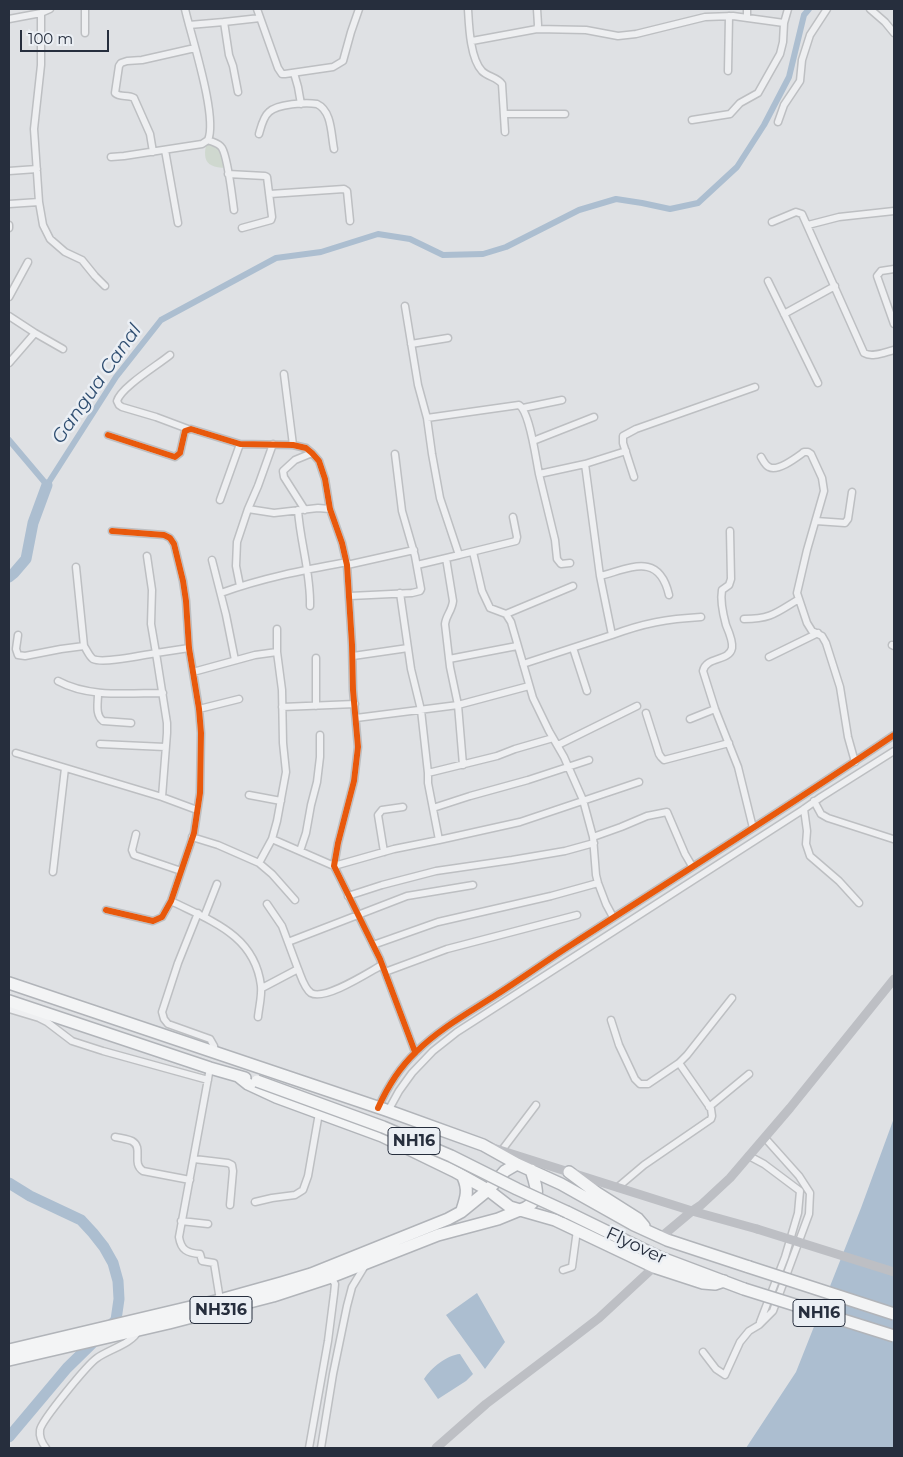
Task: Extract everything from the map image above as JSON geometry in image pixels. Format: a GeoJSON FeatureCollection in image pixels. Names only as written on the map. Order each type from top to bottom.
{"type":"FeatureCollection","features":[{"type":"Feature","properties":{"kind":"highway","name":"NH16"},"geometry":{"type":"LineString","coordinates":[[9,983],[82,1008],[211,1045],[383,1110],[483,1145],[656,1235],[894,1314]]}},
{"type":"Feature","properties":{"kind":"highway","name":"NH16"},"geometry":{"type":"LineString","coordinates":[[9,1001],[206,1069],[238,1076]]}},
{"type":"Feature","properties":{"kind":"highway","name":"Flyover"},"geometry":{"type":"LineString","coordinates":[[238,1076],[257,1081],[383,1127],[450,1156],[659,1257],[724,1282]]}},
{"type":"Feature","properties":{"kind":"highway"},"geometry":{"type":"LineString","coordinates":[[238,1076],[248,1084],[276,1097],[382,1136],[488,1190],[510,1207],[555,1220],[654,1267],[703,1283],[715,1284],[724,1282]]}},
{"type":"Feature","properties":{"kind":"highway"},"geometry":{"type":"LineString","coordinates":[[488,1190],[504,1171],[517,1164]]}},
{"type":"Feature","properties":{"kind":"highway"},"geometry":{"type":"LineString","coordinates":[[520,1210],[531,1206],[537,1196],[537,1189],[531,1170]]}},
{"type":"Feature","properties":{"kind":"highway"},"geometry":{"type":"LineString","coordinates":[[569,1172],[638,1219],[656,1235]]}},
{"type":"Feature","properties":{"kind":"highway"},"geometry":{"type":"LineString","coordinates":[[461,1212],[467,1195],[466,1183],[463,1177]]}},
{"type":"Feature","properties":{"kind":"highway","name":"NH316"},"geometry":{"type":"LineString","coordinates":[[9,1350],[101,1334],[138,1330],[274,1296],[334,1276],[461,1212],[488,1190]]}},
{"type":"Feature","properties":{"kind":"highway","name":"NH316"},"geometry":{"type":"LineString","coordinates":[[9,1360],[60,1349],[149,1318],[311,1274],[340,1262],[361,1262],[438,1234],[505,1216],[520,1210]]}},
{"type":"Feature","properties":{"kind":"highway"},"geometry":{"type":"LineString","coordinates":[[505,1216],[538,1214]]}},
{"type":"Feature","properties":{"kind":"highway","name":"NH16"},"geometry":{"type":"LineString","coordinates":[[724,1282],[894,1336]]}},
{"type":"Feature","properties":{"kind":"street"},"geometry":{"type":"LineString","coordinates":[[9,19],[41,13],[50,9]]}},
{"type":"Feature","properties":{"kind":"street"},"geometry":{"type":"LineString","coordinates":[[85,9],[85,33]]}},
{"type":"Feature","properties":{"kind":"street"},"geometry":{"type":"LineString","coordinates":[[110,156],[124,156],[202,144],[208,140],[211,131],[210,115],[186,9]]}},
{"type":"Feature","properties":{"kind":"street"},"geometry":{"type":"LineString","coordinates":[[258,9],[282,74],[294,74],[333,67],[343,61],[359,9]]}},
{"type":"Feature","properties":{"kind":"street"},"geometry":{"type":"LineString","coordinates":[[468,9],[472,41],[477,61],[483,72],[499,80],[502,84],[505,132]]}},
{"type":"Feature","properties":{"kind":"street"},"geometry":{"type":"LineString","coordinates":[[537,9],[537,29]]}},
{"type":"Feature","properties":{"kind":"street"},"geometry":{"type":"LineString","coordinates":[[747,9],[747,18]]}},
{"type":"Feature","properties":{"kind":"street"},"geometry":{"type":"LineString","coordinates":[[692,120],[730,114],[740,103],[758,93],[780,54],[788,9]]}},
{"type":"Feature","properties":{"kind":"street"},"geometry":{"type":"LineString","coordinates":[[778,122],[784,105],[800,81],[802,60],[810,35],[827,9]]}},
{"type":"Feature","properties":{"kind":"street"},"geometry":{"type":"LineString","coordinates":[[870,9],[894,33]]}},
{"type":"Feature","properties":{"kind":"street"},"geometry":{"type":"LineString","coordinates":[[41,13],[41,65],[34,119],[39,202],[43,225],[50,239],[65,252],[82,260],[105,286]]}},
{"type":"Feature","properties":{"kind":"street"},"geometry":{"type":"LineString","coordinates":[[472,41],[537,29],[586,30],[618,36],[647,32],[704,17],[729,16],[784,23]]}},
{"type":"Feature","properties":{"kind":"street"},"geometry":{"type":"LineString","coordinates":[[728,71],[729,16]]}},
{"type":"Feature","properties":{"kind":"street"},"geometry":{"type":"LineString","coordinates":[[189,25],[260,18]]}},
{"type":"Feature","properties":{"kind":"street"},"geometry":{"type":"LineString","coordinates":[[224,22],[229,55],[238,92]]}},
{"type":"Feature","properties":{"kind":"street"},"geometry":{"type":"LineString","coordinates":[[153,152],[150,134],[134,98],[119,95],[114,90],[119,66],[127,60],[142,60],[195,48]]}},
{"type":"Feature","properties":{"kind":"street"},"geometry":{"type":"LineString","coordinates":[[294,74],[300,104]]}},
{"type":"Feature","properties":{"kind":"street"},"geometry":{"type":"LineString","coordinates":[[259,134],[263,121],[269,112],[277,107],[317,104],[324,109],[329,120],[334,149]]}},
{"type":"Feature","properties":{"kind":"street"},"geometry":{"type":"LineString","coordinates":[[504,114],[565,114]]}},
{"type":"Feature","properties":{"kind":"street"},"geometry":{"type":"LineString","coordinates":[[208,140],[222,148],[234,210]]}},
{"type":"Feature","properties":{"kind":"street"},"geometry":{"type":"LineString","coordinates":[[165,150],[178,223]]}},
{"type":"Feature","properties":{"kind":"street"},"geometry":{"type":"LineString","coordinates":[[9,171],[37,168]]}},
{"type":"Feature","properties":{"kind":"street"},"geometry":{"type":"LineString","coordinates":[[228,174],[268,177],[271,220],[242,228]]}},
{"type":"Feature","properties":{"kind":"street"},"geometry":{"type":"LineString","coordinates":[[270,194],[344,189],[347,191],[350,221]]}},
{"type":"Feature","properties":{"kind":"street"},"geometry":{"type":"LineString","coordinates":[[9,204],[39,202]]}},
{"type":"Feature","properties":{"kind":"street"},"geometry":{"type":"LineString","coordinates":[[808,225],[839,217],[894,211]]}},
{"type":"Feature","properties":{"kind":"street"},"geometry":{"type":"LineString","coordinates":[[772,222],[798,212],[802,214],[864,353],[872,356],[894,350]]}},
{"type":"Feature","properties":{"kind":"street"},"geometry":{"type":"LineString","coordinates":[[9,297],[28,262]]}},
{"type":"Feature","properties":{"kind":"street"},"geometry":{"type":"LineString","coordinates":[[894,269],[881,271],[877,276],[894,324]]}},
{"type":"Feature","properties":{"kind":"street"},"geometry":{"type":"LineString","coordinates":[[768,281],[818,383]]}},
{"type":"Feature","properties":{"kind":"street"},"geometry":{"type":"LineString","coordinates":[[784,314],[835,286]]}},
{"type":"Feature","properties":{"kind":"street"},"geometry":{"type":"LineString","coordinates":[[405,306],[418,385],[427,418],[440,498],[459,555]]}},
{"type":"Feature","properties":{"kind":"street"},"geometry":{"type":"LineString","coordinates":[[9,316],[63,349]]}},
{"type":"Feature","properties":{"kind":"street"},"geometry":{"type":"LineString","coordinates":[[9,363],[35,333]]}},
{"type":"Feature","properties":{"kind":"street"},"geometry":{"type":"LineString","coordinates":[[411,344],[448,338]]}},
{"type":"Feature","properties":{"kind":"street"},"geometry":{"type":"LineString","coordinates":[[170,355],[120,394],[117,401],[119,405],[172,422],[188,430],[194,430],[240,444],[293,445],[306,448],[319,461],[323,472],[330,509],[347,564],[358,747],[354,781],[334,866],[382,965],[415,1052]]}},
{"type":"Feature","properties":{"kind":"street"},"geometry":{"type":"LineString","coordinates":[[284,374],[293,445]]}},
{"type":"Feature","properties":{"kind":"street"},"geometry":{"type":"LineString","coordinates":[[634,477],[622,439],[628,432],[755,387]]}},
{"type":"Feature","properties":{"kind":"street"},"geometry":{"type":"LineString","coordinates":[[427,418],[516,405],[524,408],[562,400]]}},
{"type":"Feature","properties":{"kind":"street"},"geometry":{"type":"LineString","coordinates":[[524,408],[555,540],[556,559],[561,564],[570,563]]}},
{"type":"Feature","properties":{"kind":"street"},"geometry":{"type":"LineString","coordinates":[[533,441],[594,417]]}},
{"type":"Feature","properties":{"kind":"street"},"geometry":{"type":"LineString","coordinates":[[108,436],[175,457],[180,453],[185,431],[188,430]]}},
{"type":"Feature","properties":{"kind":"street"},"geometry":{"type":"LineString","coordinates":[[220,500],[240,444]]}},
{"type":"Feature","properties":{"kind":"street"},"geometry":{"type":"LineString","coordinates":[[240,586],[236,566],[237,542],[273,444]]}},
{"type":"Feature","properties":{"kind":"street"},"geometry":{"type":"LineString","coordinates":[[539,474],[586,464],[626,451]]}},
{"type":"Feature","properties":{"kind":"street"},"geometry":{"type":"LineString","coordinates":[[761,457],[769,467],[774,468],[782,466],[804,452],[809,452],[822,478],[823,496],[798,587],[799,599],[807,623],[812,631],[822,636],[826,643],[838,678],[848,737],[855,762]]}},
{"type":"Feature","properties":{"kind":"street"},"geometry":{"type":"LineString","coordinates":[[310,606],[308,570],[299,520],[302,510],[284,477],[283,471],[295,460],[312,453]]}},
{"type":"Feature","properties":{"kind":"street"},"geometry":{"type":"LineString","coordinates":[[350,596],[420,591],[421,585],[414,550],[402,511],[395,454]]}},
{"type":"Feature","properties":{"kind":"street"},"geometry":{"type":"LineString","coordinates":[[586,464],[600,576],[612,635]]}},
{"type":"Feature","properties":{"kind":"street"},"geometry":{"type":"LineString","coordinates":[[816,521],[842,523],[847,521],[852,492]]}},
{"type":"Feature","properties":{"kind":"street"},"geometry":{"type":"LineString","coordinates":[[248,509],[274,513],[330,509]]}},
{"type":"Feature","properties":{"kind":"street"},"geometry":{"type":"LineString","coordinates":[[417,565],[516,541],[518,537],[513,517]]}},
{"type":"Feature","properties":{"kind":"street"},"geometry":{"type":"LineString","coordinates":[[106,910],[157,920],[164,916],[171,902],[192,837],[200,793],[201,733],[189,648],[186,601],[176,551],[170,538],[164,534],[112,531]]}},
{"type":"Feature","properties":{"kind":"street"},"geometry":{"type":"LineString","coordinates":[[730,531],[732,579],[730,584],[722,590],[722,594],[724,616],[732,648],[726,656],[706,664],[702,670],[738,767],[753,828]]}},
{"type":"Feature","properties":{"kind":"street"},"geometry":{"type":"LineString","coordinates":[[221,593],[272,577],[414,550]]}},
{"type":"Feature","properties":{"kind":"street"},"geometry":{"type":"LineString","coordinates":[[473,552],[487,604],[490,608],[506,614],[510,622],[533,698],[558,745],[583,800],[594,840],[598,883],[613,917]]}},
{"type":"Feature","properties":{"kind":"street"},"geometry":{"type":"LineString","coordinates":[[147,556],[152,590],[152,624],[167,723],[162,797]]}},
{"type":"Feature","properties":{"kind":"street"},"geometry":{"type":"LineString","coordinates":[[446,558],[454,601],[445,624],[449,659],[458,705],[463,765]]}},
{"type":"Feature","properties":{"kind":"street"},"geometry":{"type":"LineString","coordinates":[[212,560],[235,660]]}},
{"type":"Feature","properties":{"kind":"street"},"geometry":{"type":"LineString","coordinates":[[600,576],[646,566],[658,572],[663,578],[669,595]]}},
{"type":"Feature","properties":{"kind":"street"},"geometry":{"type":"LineString","coordinates":[[76,567],[84,646],[90,657],[99,661],[189,648]]}},
{"type":"Feature","properties":{"kind":"street"},"geometry":{"type":"LineString","coordinates":[[506,614],[573,586]]}},
{"type":"Feature","properties":{"kind":"street"},"geometry":{"type":"LineString","coordinates":[[400,593],[410,669],[421,710],[428,773],[439,840]]}},
{"type":"Feature","properties":{"kind":"street"},"geometry":{"type":"LineString","coordinates":[[744,619],[759,619],[771,616],[799,599]]}},
{"type":"Feature","properties":{"kind":"street"},"geometry":{"type":"LineString","coordinates":[[523,664],[635,626],[660,621],[701,617]]}},
{"type":"Feature","properties":{"kind":"street"},"geometry":{"type":"LineString","coordinates":[[259,863],[272,839],[286,772],[277,629]]}},
{"type":"Feature","properties":{"kind":"street"},"geometry":{"type":"LineString","coordinates":[[769,657],[818,633]]}},
{"type":"Feature","properties":{"kind":"street"},"geometry":{"type":"LineString","coordinates":[[18,635],[16,649],[18,655],[26,656],[84,646]]}},
{"type":"Feature","properties":{"kind":"street"},"geometry":{"type":"LineString","coordinates":[[449,659],[517,646]]}},
{"type":"Feature","properties":{"kind":"street"},"geometry":{"type":"LineString","coordinates":[[353,656],[408,648]]}},
{"type":"Feature","properties":{"kind":"street"},"geometry":{"type":"LineString","coordinates":[[573,648],[587,691]]}},
{"type":"Feature","properties":{"kind":"street"},"geometry":{"type":"LineString","coordinates":[[193,672],[235,660],[277,652]]}},
{"type":"Feature","properties":{"kind":"street"},"geometry":{"type":"LineString","coordinates":[[316,658],[316,706]]}},
{"type":"Feature","properties":{"kind":"street"},"geometry":{"type":"LineString","coordinates":[[58,682],[69,687],[98,694],[111,692],[163,693]]}},
{"type":"Feature","properties":{"kind":"street"},"geometry":{"type":"LineString","coordinates":[[356,718],[458,705],[529,686]]}},
{"type":"Feature","properties":{"kind":"street"},"geometry":{"type":"LineString","coordinates":[[98,694],[98,715],[100,719],[103,721],[131,723]]}},
{"type":"Feature","properties":{"kind":"street"},"geometry":{"type":"LineString","coordinates":[[199,709],[239,699]]}},
{"type":"Feature","properties":{"kind":"street"},"geometry":{"type":"LineString","coordinates":[[282,707],[355,704]]}},
{"type":"Feature","properties":{"kind":"street"},"geometry":{"type":"LineString","coordinates":[[558,745],[637,706]]}},
{"type":"Feature","properties":{"kind":"street"},"geometry":{"type":"LineString","coordinates":[[690,719],[715,709]]}},
{"type":"Feature","properties":{"kind":"street"},"geometry":{"type":"LineString","coordinates":[[646,713],[660,757],[664,760],[729,743]]}},
{"type":"Feature","properties":{"kind":"street"},"geometry":{"type":"LineString","coordinates":[[300,851],[306,833],[317,782],[320,735]]}},
{"type":"Feature","properties":{"kind":"street"},"geometry":{"type":"LineString","coordinates":[[383,1110],[385,1094],[399,1071],[415,1052],[454,1022],[894,735]]}},
{"type":"Feature","properties":{"kind":"street"},"geometry":{"type":"LineString","coordinates":[[428,773],[497,756],[553,738]]}},
{"type":"Feature","properties":{"kind":"street"},"geometry":{"type":"LineString","coordinates":[[100,744],[165,747]]}},
{"type":"Feature","properties":{"kind":"street"},"geometry":{"type":"LineString","coordinates":[[383,1110],[412,1073],[433,1051],[457,1032],[894,751]]}},
{"type":"Feature","properties":{"kind":"street"},"geometry":{"type":"LineString","coordinates":[[16,753],[162,797],[197,810]]}},
{"type":"Feature","properties":{"kind":"street"},"geometry":{"type":"LineString","coordinates":[[433,808],[589,760]]}},
{"type":"Feature","properties":{"kind":"street"},"geometry":{"type":"LineString","coordinates":[[53,872],[66,768]]}},
{"type":"Feature","properties":{"kind":"street"},"geometry":{"type":"LineString","coordinates":[[272,839],[334,866],[384,852],[520,822],[639,782]]}},
{"type":"Feature","properties":{"kind":"street"},"geometry":{"type":"LineString","coordinates":[[249,795],[281,801]]}},
{"type":"Feature","properties":{"kind":"street"},"geometry":{"type":"LineString","coordinates":[[814,801],[821,814],[828,818],[893,839]]}},
{"type":"Feature","properties":{"kind":"street"},"geometry":{"type":"LineString","coordinates":[[384,852],[378,813],[386,809],[403,807]]}},
{"type":"Feature","properties":{"kind":"street"},"geometry":{"type":"LineString","coordinates":[[782,809],[787,819]]}},
{"type":"Feature","properties":{"kind":"street"},"geometry":{"type":"LineString","coordinates":[[804,809],[807,832],[806,844],[810,856],[839,881],[859,903]]}},
{"type":"Feature","properties":{"kind":"street"},"geometry":{"type":"LineString","coordinates":[[348,896],[436,870],[565,851],[647,816],[667,812],[692,866]]}},
{"type":"Feature","properties":{"kind":"street"},"geometry":{"type":"LineString","coordinates":[[136,834],[132,850],[134,855],[181,871]]}},
{"type":"Feature","properties":{"kind":"street"},"geometry":{"type":"LineString","coordinates":[[192,837],[218,845],[259,863],[272,874],[295,900]]}},
{"type":"Feature","properties":{"kind":"street"},"geometry":{"type":"LineString","coordinates":[[373,945],[438,922],[598,883]]}},
{"type":"Feature","properties":{"kind":"street"},"geometry":{"type":"LineString","coordinates":[[211,1045],[168,1024],[162,1012],[178,963],[217,884]]}},
{"type":"Feature","properties":{"kind":"street"},"geometry":{"type":"LineString","coordinates":[[288,942],[400,898],[473,885]]}},
{"type":"Feature","properties":{"kind":"street"},"geometry":{"type":"LineString","coordinates":[[171,902],[201,915],[226,930],[249,951],[257,969],[262,988],[258,1017]]}},
{"type":"Feature","properties":{"kind":"street"},"geometry":{"type":"LineString","coordinates":[[267,904],[282,926],[298,969],[306,986],[313,994],[335,990],[382,965]]}},
{"type":"Feature","properties":{"kind":"street"},"geometry":{"type":"LineString","coordinates":[[385,972],[447,949],[577,915]]}},
{"type":"Feature","properties":{"kind":"street"},"geometry":{"type":"LineString","coordinates":[[262,988],[298,969]]}},
{"type":"Feature","properties":{"kind":"street"},"geometry":{"type":"LineString","coordinates":[[656,1235],[701,1205],[730,1178],[765,1138],[894,979]]}},
{"type":"Feature","properties":{"kind":"street"},"geometry":{"type":"LineString","coordinates":[[611,1020],[619,1045],[635,1079],[640,1084],[648,1084],[687,1055],[732,998]]}},
{"type":"Feature","properties":{"kind":"street"},"geometry":{"type":"LineString","coordinates":[[9,1009],[39,1018],[72,1041],[206,1079]]}},
{"type":"Feature","properties":{"kind":"street"},"geometry":{"type":"LineString","coordinates":[[618,1186],[644,1165],[708,1121],[712,1116],[709,1107],[678,1063]]}},
{"type":"Feature","properties":{"kind":"street"},"geometry":{"type":"LineString","coordinates":[[206,1069],[194,1159],[181,1221],[180,1237],[183,1249],[200,1254],[202,1260],[214,1263],[220,1300]]}},
{"type":"Feature","properties":{"kind":"street"},"geometry":{"type":"LineString","coordinates":[[709,1107],[749,1074]]}},
{"type":"Feature","properties":{"kind":"street"},"geometry":{"type":"LineString","coordinates":[[502,1150],[536,1105]]}},
{"type":"Feature","properties":{"kind":"street"},"geometry":{"type":"LineString","coordinates":[[255,1202],[295,1195],[303,1190],[308,1176],[319,1113]]}},
{"type":"Feature","properties":{"kind":"street"},"geometry":{"type":"LineString","coordinates":[[115,1136],[131,1141],[138,1147],[137,1164],[143,1171],[190,1180]]}},
{"type":"Feature","properties":{"kind":"street"},"geometry":{"type":"LineString","coordinates":[[704,1352],[716,1369],[725,1375],[740,1342],[748,1331],[759,1325],[773,1311],[809,1214],[810,1193],[799,1176],[765,1138]]}},
{"type":"Feature","properties":{"kind":"street"},"geometry":{"type":"LineString","coordinates":[[483,1145],[894,1272]]}},
{"type":"Feature","properties":{"kind":"street"},"geometry":{"type":"LineString","coordinates":[[749,1156],[778,1173],[800,1191],[798,1213],[785,1257],[759,1325]]}},
{"type":"Feature","properties":{"kind":"street"},"geometry":{"type":"LineString","coordinates":[[194,1159],[232,1165],[230,1205]]}},
{"type":"Feature","properties":{"kind":"street"},"geometry":{"type":"LineString","coordinates":[[181,1221],[208,1224]]}},
{"type":"Feature","properties":{"kind":"street"},"geometry":{"type":"LineString","coordinates":[[564,1270],[572,1267],[577,1230]]}},
{"type":"Feature","properties":{"kind":"street"},"geometry":{"type":"LineString","coordinates":[[321,1448],[333,1374],[347,1306],[361,1262]]}},
{"type":"Feature","properties":{"kind":"street"},"geometry":{"type":"LineString","coordinates":[[436,1448],[486,1404],[599,1318],[654,1267]]}},
{"type":"Feature","properties":{"kind":"street"},"geometry":{"type":"LineString","coordinates":[[309,1448],[328,1341],[335,1284],[334,1276]]}},
{"type":"Feature","properties":{"kind":"street"},"geometry":{"type":"LineString","coordinates":[[46,1448],[40,1439],[40,1434],[42,1424],[46,1418],[91,1362],[132,1339],[138,1330]]}},
{"type":"Feature","properties":{"kind":"shaded area"},"geometry":{"type":"Polygon","coordinates":[[[209,132],[213,132],[214,139],[227,151],[227,168],[212,165],[206,158],[205,153],[209,132]]]}},
{"type":"Feature","properties":{"kind":"water"},"geometry":{"type":"Polygon","coordinates":[[[894,1118],[894,1448],[746,1448],[796,1372],[861,1208],[894,1118]]]}},
{"type":"Feature","properties":{"kind":"water"},"geometry":{"type":"Polygon","coordinates":[[[477,1293],[505,1342],[485,1369],[446,1315],[477,1293]]]}},
{"type":"Feature","properties":{"kind":"water"},"geometry":{"type":"Polygon","coordinates":[[[460,1354],[473,1374],[466,1381],[438,1399],[424,1379],[440,1363],[460,1354]]]}},
{"type":"Feature","properties":{"kind":"waterway","name":"Gangua Canal"},"geometry":{"type":"LineString","coordinates":[[9,440],[47,485],[116,377],[161,320],[276,258],[321,252],[378,234],[410,239],[443,255],[483,254],[506,247],[579,210],[616,199],[670,209],[698,203],[737,167],[764,125],[789,77],[804,15],[809,9]]}},
{"type":"Feature","properties":{"kind":"waterway"},"geometry":{"type":"LineString","coordinates":[[9,577],[26,559],[33,523],[47,485]]}},
{"type":"Feature","properties":{"kind":"waterway"},"geometry":{"type":"LineString","coordinates":[[9,1183],[30,1196],[81,1220],[104,1247],[113,1263],[118,1281],[119,1299],[116,1320],[67,1368],[9,1437]]}},
{"type":"Feature","properties":{"kind":"cycle path"},"geometry":{"type":"LineString","coordinates":[[108,435],[175,457],[180,453],[185,431],[191,429],[240,444],[293,445],[306,448],[319,461],[325,479],[330,509],[342,543],[347,565],[353,690],[358,747],[354,781],[334,866],[380,959],[415,1052]]}},
{"type":"Feature","properties":{"kind":"cycle path"},"geometry":{"type":"LineString","coordinates":[[106,910],[153,921],[162,917],[171,901],[194,833],[200,793],[201,733],[189,648],[186,601],[174,544],[170,538],[164,535],[112,531]]}},
{"type":"Feature","properties":{"kind":"cycle path"},"geometry":{"type":"LineString","coordinates":[[378,1108],[399,1071],[410,1058],[444,1029],[894,735]]}}]}
